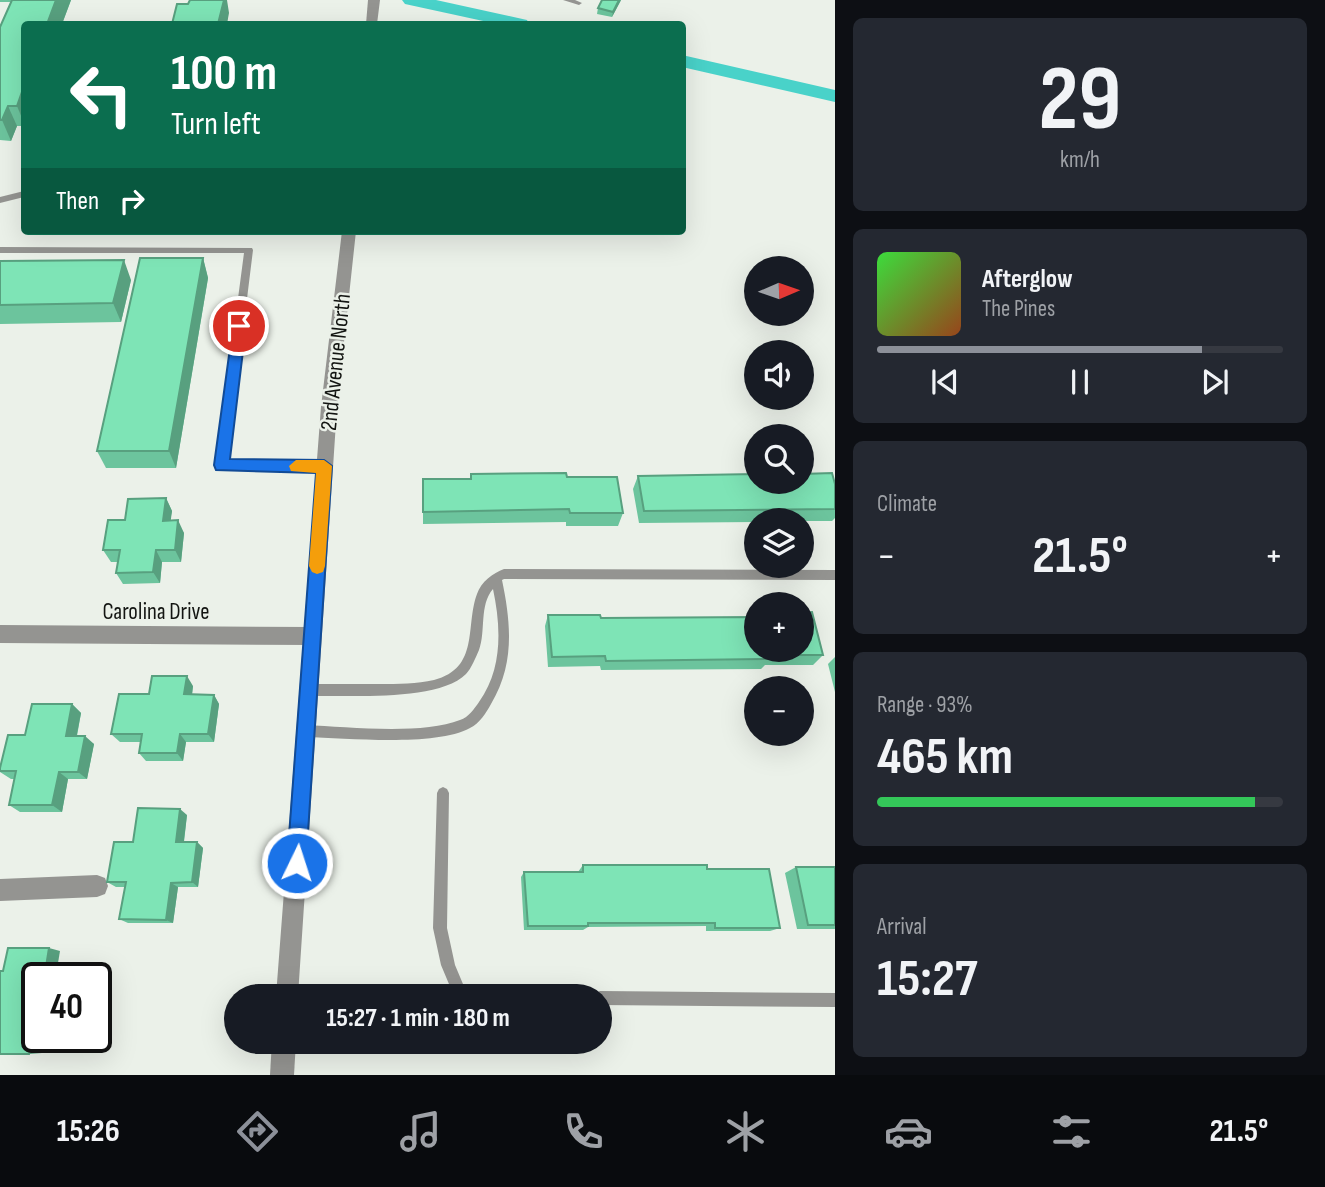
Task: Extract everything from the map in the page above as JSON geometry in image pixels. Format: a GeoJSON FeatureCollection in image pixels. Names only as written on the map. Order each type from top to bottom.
{"type":"FeatureCollection","features":[{"type":"Feature","properties":{"kind":"street"},"geometry":{"type":"LineString","coordinates":[[373,20],[374,0]]}},
{"type":"Feature","properties":{"kind":"street","name":"2nd Avenue North"},"geometry":{"type":"LineString","coordinates":[[288,984],[324,466],[349,235]]}},
{"type":"Feature","properties":{"kind":"street","name":"Carolina Drive"},"geometry":{"type":"LineString","coordinates":[[0,634],[312,636]]}},
{"type":"Feature","properties":{"kind":"street"},"geometry":{"type":"LineString","coordinates":[[0,890],[97,886]]}},
{"type":"Feature","properties":{"kind":"street"},"geometry":{"type":"LineString","coordinates":[[282,1075],[283,1054]]}},
{"type":"Feature","properties":{"kind":"lane"},"geometry":{"type":"LineString","coordinates":[[566,0],[579,3]]}},
{"type":"Feature","properties":{"kind":"lane"},"geometry":{"type":"LineString","coordinates":[[0,200],[21,195]]}},
{"type":"Feature","properties":{"kind":"lane"},"geometry":{"type":"LineString","coordinates":[[0,250],[249,250],[221,465],[324,466]]}},
{"type":"Feature","properties":{"kind":"lane"},"geometry":{"type":"LineString","coordinates":[[309,690],[407,689],[436,685],[447,680],[463,670],[474,648],[482,594],[496,577],[504,575],[835,575]]}},
{"type":"Feature","properties":{"kind":"lane"},"geometry":{"type":"LineString","coordinates":[[306,731],[439,731],[462,726],[473,719],[488,699],[502,666],[505,619],[496,577]]}},
{"type":"Feature","properties":{"kind":"lane"},"geometry":{"type":"LineString","coordinates":[[443,793],[440,928],[448,965],[456,984]]}},
{"type":"Feature","properties":{"kind":"lane"},"geometry":{"type":"LineString","coordinates":[[612,998],[835,1000]]}},
{"type":"Feature","properties":{"kind":"building"},"geometry":{"type":"Polygon","coordinates":[[[12,0],[56,0],[48,21],[21,21],[21,95],[17,106],[8,106],[2,120],[0,120],[0,27],[12,0]]]}},
{"type":"Feature","properties":{"kind":"building"},"geometry":{"type":"Polygon","coordinates":[[[190,0],[224,0],[219,21],[173,21],[177,4],[188,4],[190,0]]]}},
{"type":"Feature","properties":{"kind":"building"},"geometry":{"type":"Polygon","coordinates":[[[602,0],[619,0],[613,12],[598,8],[602,0]]]}},
{"type":"Feature","properties":{"kind":"building"},"geometry":{"type":"Polygon","coordinates":[[[140,258],[203,258],[169,451],[97,451],[140,258]]]}},
{"type":"Feature","properties":{"kind":"building"},"geometry":{"type":"Polygon","coordinates":[[[124,260],[113,303],[0,305],[0,261],[124,260]]]}},
{"type":"Feature","properties":{"kind":"building"},"geometry":{"type":"Polygon","coordinates":[[[566,473],[567,477],[617,477],[623,513],[570,513],[569,509],[423,512],[423,479],[471,479],[471,474],[566,473]]]}},
{"type":"Feature","properties":{"kind":"building"},"geometry":{"type":"Polygon","coordinates":[[[832,473],[835,509],[644,511],[638,476],[744,474],[744,494],[814,494],[814,474],[832,473]]]}},
{"type":"Feature","properties":{"kind":"building"},"geometry":{"type":"Polygon","coordinates":[[[166,498],[163,521],[178,520],[175,550],[156,550],[153,572],[116,573],[120,550],[103,550],[108,520],[125,520],[128,499],[166,498]]]}},
{"type":"Feature","properties":{"kind":"building"},"geometry":{"type":"Polygon","coordinates":[[[548,615],[600,615],[601,618],[744,617],[744,659],[606,661],[605,656],[552,657],[548,615]]]}},
{"type":"Feature","properties":{"kind":"building"},"geometry":{"type":"Polygon","coordinates":[[[814,620],[823,655],[814,655],[814,620]]]}},
{"type":"Feature","properties":{"kind":"building"},"geometry":{"type":"Polygon","coordinates":[[[152,676],[187,676],[184,694],[214,695],[208,734],[180,734],[177,753],[139,753],[142,734],[111,734],[119,694],[149,694],[152,676]]]}},
{"type":"Feature","properties":{"kind":"building"},"geometry":{"type":"Polygon","coordinates":[[[32,704],[72,704],[66,736],[85,736],[78,772],[59,772],[52,805],[9,805],[16,771],[0,771],[0,768],[8,735],[25,735],[32,704]]]}},
{"type":"Feature","properties":{"kind":"building"},"geometry":{"type":"Polygon","coordinates":[[[138,808],[180,809],[176,842],[197,842],[192,882],[171,883],[166,920],[119,919],[126,882],[107,882],[114,842],[133,842],[138,808]]]}},
{"type":"Feature","properties":{"kind":"building"},"geometry":{"type":"Polygon","coordinates":[[[583,865],[707,865],[707,869],[769,869],[780,928],[715,928],[715,923],[528,926],[524,872],[583,872],[583,865]]]}},
{"type":"Feature","properties":{"kind":"building"},"geometry":{"type":"Polygon","coordinates":[[[796,867],[835,867],[835,925],[808,925],[796,867]]]}},
{"type":"Feature","properties":{"kind":"building"},"geometry":{"type":"Polygon","coordinates":[[[8,948],[49,948],[47,962],[21,962],[21,1053],[29,1054],[0,1054],[0,971],[3,971],[8,948]]]}},
{"type":"Feature","properties":{"kind":"waterway"},"geometry":{"type":"LineString","coordinates":[[411,0],[506,21]]}},
{"type":"Feature","properties":{"kind":"waterway"},"geometry":{"type":"LineString","coordinates":[[686,62],[835,96]]}},
{"type":"Feature","properties":{"kind":"slow traffic"},"geometry":{"type":"LineString","coordinates":[[296,466],[324,466],[317,566]]}},
{"type":"Feature","properties":{"kind":"route"},"geometry":{"type":"LineString","coordinates":[[239,326],[221,465],[324,466],[297,863]]}}]}
